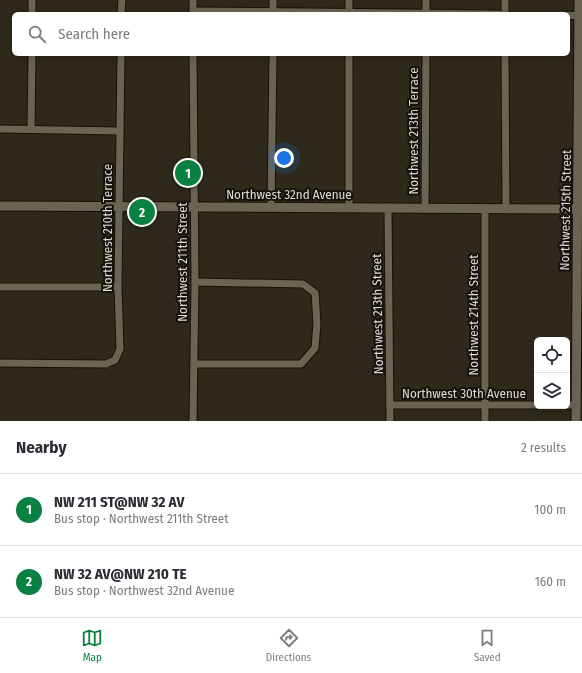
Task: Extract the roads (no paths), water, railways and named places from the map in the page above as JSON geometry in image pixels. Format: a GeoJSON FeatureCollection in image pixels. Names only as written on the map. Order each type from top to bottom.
{"type":"FeatureCollection","features":[{"type":"Feature","properties":{"kind":"street"},"geometry":{"type":"LineString","coordinates":[[32,0],[32,12]]}},
{"type":"Feature","properties":{"kind":"street"},"geometry":{"type":"LineString","coordinates":[[121,12],[122,0]]}},
{"type":"Feature","properties":{"kind":"street"},"geometry":{"type":"LineString","coordinates":[[193,0],[193,12]]}},
{"type":"Feature","properties":{"kind":"street"},"geometry":{"type":"LineString","coordinates":[[273,0],[273,12]]}},
{"type":"Feature","properties":{"kind":"street"},"geometry":{"type":"LineString","coordinates":[[349,0],[349,12]]}},
{"type":"Feature","properties":{"kind":"street"},"geometry":{"type":"LineString","coordinates":[[426,0],[426,12]]}},
{"type":"Feature","properties":{"kind":"street"},"geometry":{"type":"LineString","coordinates":[[505,0],[505,12]]}},
{"type":"Feature","properties":{"kind":"street","name":"Northwest 215th Street"},"geometry":{"type":"LineString","coordinates":[[576,421],[571,405],[578,209],[580,0]]}},
{"type":"Feature","properties":{"kind":"street"},"geometry":{"type":"LineString","coordinates":[[570,15],[579,16]]}},
{"type":"Feature","properties":{"kind":"street"},"geometry":{"type":"LineString","coordinates":[[31,129],[32,56]]}},
{"type":"Feature","properties":{"kind":"street","name":"Northwest 210th Terrace"},"geometry":{"type":"LineString","coordinates":[[0,363],[106,364],[116,360],[120,349],[118,287],[121,56]]}},
{"type":"Feature","properties":{"kind":"street","name":"Northwest 211th Street"},"geometry":{"type":"LineString","coordinates":[[193,56],[195,282],[193,421]]}},
{"type":"Feature","properties":{"kind":"street"},"geometry":{"type":"LineString","coordinates":[[271,207],[273,56]]}},
{"type":"Feature","properties":{"kind":"street"},"geometry":{"type":"LineString","coordinates":[[349,56],[349,207]]}},
{"type":"Feature","properties":{"kind":"street","name":"Northwest 213th Terrace"},"geometry":{"type":"LineString","coordinates":[[425,208],[426,56]]}},
{"type":"Feature","properties":{"kind":"street"},"geometry":{"type":"LineString","coordinates":[[505,56],[506,209]]}},
{"type":"Feature","properties":{"kind":"street"},"geometry":{"type":"LineString","coordinates":[[0,128],[120,131]]}},
{"type":"Feature","properties":{"kind":"street","name":"Northwest 32nd Avenue"},"geometry":{"type":"LineString","coordinates":[[0,206],[578,209]]}},
{"type":"Feature","properties":{"kind":"street","name":"Northwest 213th Street"},"geometry":{"type":"LineString","coordinates":[[388,207],[390,421]]}},
{"type":"Feature","properties":{"kind":"street","name":"Northwest 214th Street"},"geometry":{"type":"LineString","coordinates":[[485,208],[485,421]]}},
{"type":"Feature","properties":{"kind":"street"},"geometry":{"type":"LineString","coordinates":[[194,364],[301,364],[315,348],[317,323],[315,293],[303,284],[195,282]]}},
{"type":"Feature","properties":{"kind":"street"},"geometry":{"type":"LineString","coordinates":[[0,287],[118,287]]}},
{"type":"Feature","properties":{"kind":"street","name":"Northwest 30th Avenue"},"geometry":{"type":"LineString","coordinates":[[390,405],[534,405]]}},
{"type":"Feature","properties":{"kind":"place","name":"NW 211 ST@NW 32 AV"},"geometry":{"type":"Point","coordinates":[188,173]}},
{"type":"Feature","properties":{"kind":"place","name":"NW 32 AV@NW 210 TE"},"geometry":{"type":"Point","coordinates":[142,212]}}]}
